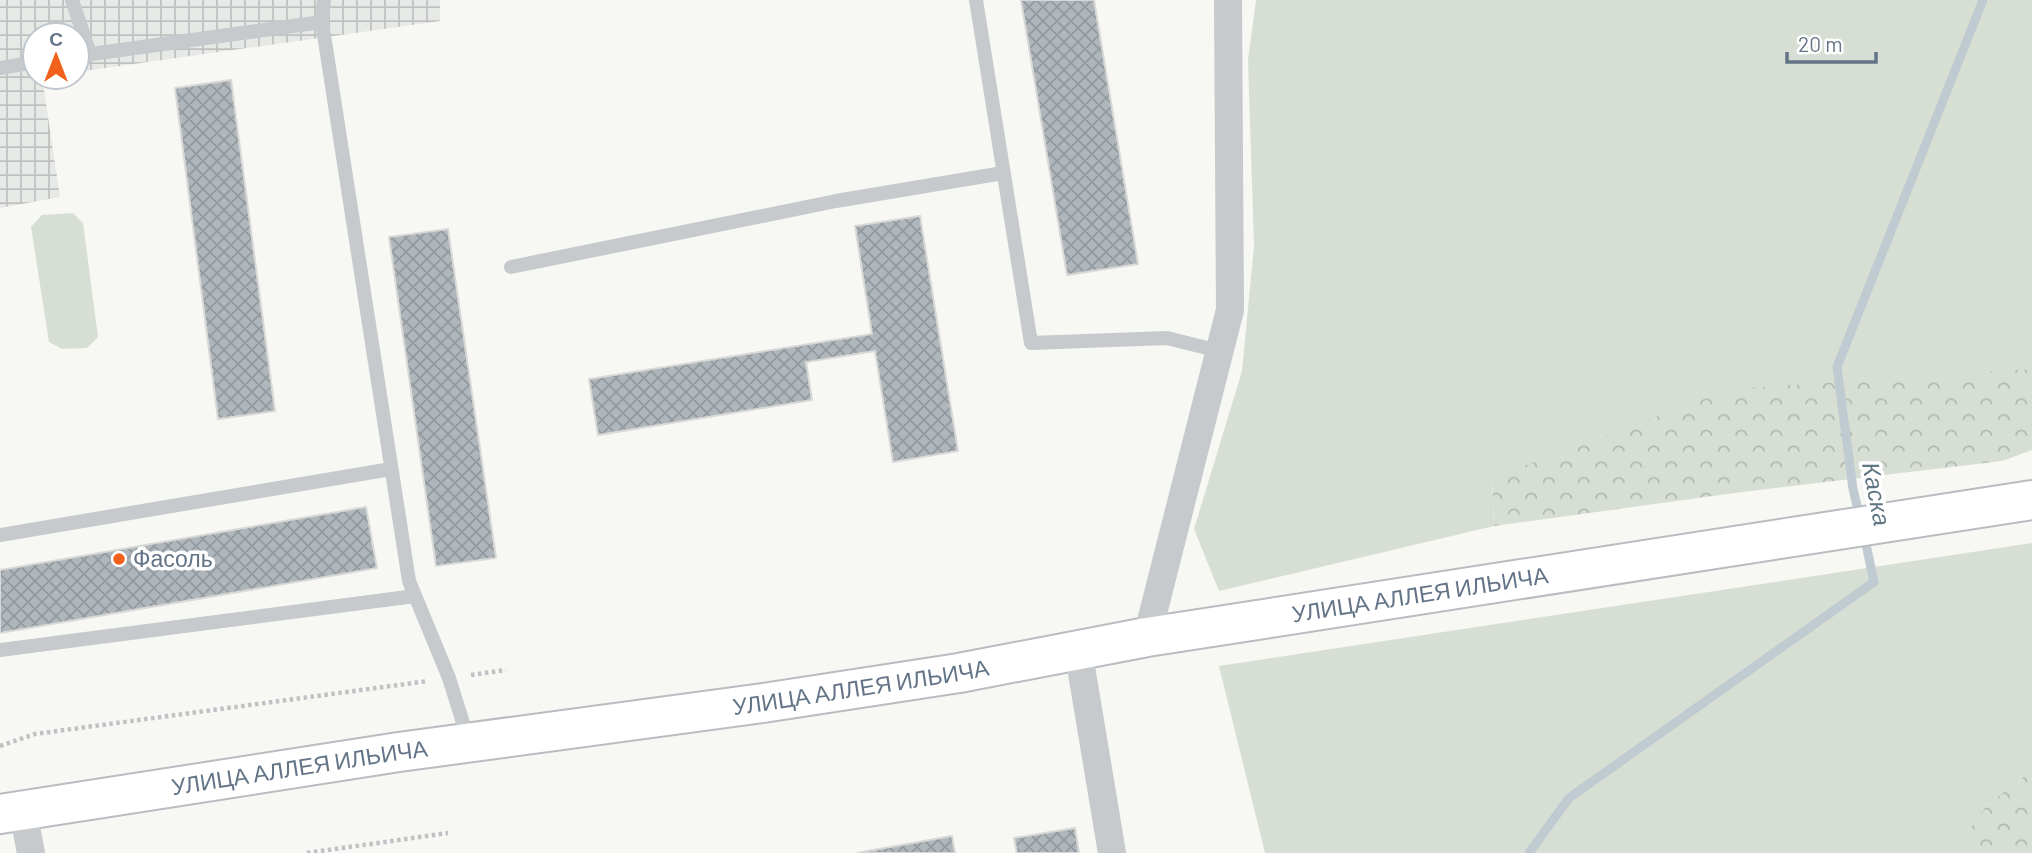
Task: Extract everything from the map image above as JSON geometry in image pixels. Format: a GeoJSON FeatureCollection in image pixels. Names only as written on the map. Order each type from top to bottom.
{"type":"FeatureCollection","features":[{"type":"Feature","properties":{"kind":"main road","name":"УЛИЦА АЛЛЕЯ ИЛЬИЧА"},"geometry":{"type":"LineString","coordinates":[[11,813],[398,752],[762,703],[959,673],[1147,637],[2032,500]]}},
{"type":"Feature","properties":{"kind":"street"},"geometry":{"type":"LineString","coordinates":[[1147,637],[1230,310],[1228,0]]}},
{"type":"Feature","properties":{"kind":"street"},"geometry":{"type":"LineString","coordinates":[[1078,649],[1112,853]]}},
{"type":"Feature","properties":{"kind":"street"},"geometry":{"type":"LineString","coordinates":[[11,813],[32,853]]}},
{"type":"Feature","properties":{"kind":"lane"},"geometry":{"type":"LineString","coordinates":[[72,0],[76,21]]}},
{"type":"Feature","properties":{"kind":"lane"},"geometry":{"type":"LineString","coordinates":[[324,0],[322,22],[409,581],[449,678],[470,743]]}},
{"type":"Feature","properties":{"kind":"lane"},"geometry":{"type":"LineString","coordinates":[[976,0],[1031,343],[1167,338],[1219,351]]}},
{"type":"Feature","properties":{"kind":"lane"},"geometry":{"type":"LineString","coordinates":[[91,54],[322,22]]}},
{"type":"Feature","properties":{"kind":"lane"},"geometry":{"type":"LineString","coordinates":[[0,68],[21,64]]}},
{"type":"Feature","properties":{"kind":"lane"},"geometry":{"type":"LineString","coordinates":[[511,267],[835,201],[1003,173]]}},
{"type":"Feature","properties":{"kind":"lane"},"geometry":{"type":"LineString","coordinates":[[0,535],[391,468]]}},
{"type":"Feature","properties":{"kind":"lane"},"geometry":{"type":"LineString","coordinates":[[0,650],[415,596]]}},
{"type":"Feature","properties":{"kind":"path"},"geometry":{"type":"LineString","coordinates":[[0,746],[34,734],[506,670]]}},
{"type":"Feature","properties":{"kind":"path"},"geometry":{"type":"LineString","coordinates":[[307,853],[448,833]]}},
{"type":"Feature","properties":{"kind":"shaded area"},"geometry":{"type":"Polygon","coordinates":[[[0,0],[440,0],[440,21],[91,70],[91,21],[21,21],[21,91],[44,91],[60,197],[0,208],[0,0]]]}},
{"type":"Feature","properties":{"kind":"green space"},"geometry":{"type":"Polygon","coordinates":[[[1256,0],[2032,0],[2032,369],[1959,375],[1492,478],[1494,526],[1219,591],[1194,529],[1242,371],[1254,246],[1248,60],[1256,0]]]}},
{"type":"Feature","properties":{"kind":"green space"},"geometry":{"type":"Polygon","coordinates":[[[73,213],[83,223],[98,337],[87,348],[62,349],[49,342],[31,227],[42,215],[73,213]]]}},
{"type":"Feature","properties":{"kind":"green space"},"geometry":{"type":"Polygon","coordinates":[[[2032,369],[2032,450],[2002,461],[1742,492],[1494,526],[1492,478],[1731,389],[2032,369]]]}},
{"type":"Feature","properties":{"kind":"green space"},"geometry":{"type":"Polygon","coordinates":[[[2032,543],[2032,770],[1986,806],[1953,853],[1265,853],[1219,666],[2032,543]]]}},
{"type":"Feature","properties":{"kind":"green space"},"geometry":{"type":"Polygon","coordinates":[[[2032,770],[2032,853],[1953,853],[1986,806],[2032,770]]]}},
{"type":"Feature","properties":{"kind":"building"},"geometry":{"type":"Polygon","coordinates":[[[1021,0],[1094,0],[1138,264],[1067,275],[1021,0]]]}},
{"type":"Feature","properties":{"kind":"building"},"geometry":{"type":"Polygon","coordinates":[[[231,80],[275,411],[218,419],[175,88],[231,80]]]}},
{"type":"Feature","properties":{"kind":"building"},"geometry":{"type":"Polygon","coordinates":[[[920,216],[958,451],[893,462],[875,351],[806,362],[812,400],[598,435],[589,379],[872,334],[855,226],[920,216]]]}},
{"type":"Feature","properties":{"kind":"building"},"geometry":{"type":"Polygon","coordinates":[[[448,229],[496,558],[436,566],[389,237],[448,229]]]}},
{"type":"Feature","properties":{"kind":"building"},"geometry":{"type":"Polygon","coordinates":[[[366,507],[377,568],[0,633],[0,570],[366,507]]]}},
{"type":"Feature","properties":{"kind":"building"},"geometry":{"type":"Polygon","coordinates":[[[1075,828],[1079,853],[1017,853],[1014,838],[1075,828]]]}},
{"type":"Feature","properties":{"kind":"building"},"geometry":{"type":"Polygon","coordinates":[[[952,836],[955,853],[857,853],[952,836]]]}},
{"type":"Feature","properties":{"kind":"waterway","name":"Каска"},"geometry":{"type":"LineString","coordinates":[[1860,518],[1853,489],[1837,367],[1983,0]]}},
{"type":"Feature","properties":{"kind":"waterway","name":"Каска"},"geometry":{"type":"LineString","coordinates":[[1529,853],[1569,798],[1874,582],[1864,535]]}},
{"type":"Feature","properties":{"kind":"place","name":"Фасоль"},"geometry":{"type":"Point","coordinates":[119,559]}}]}
